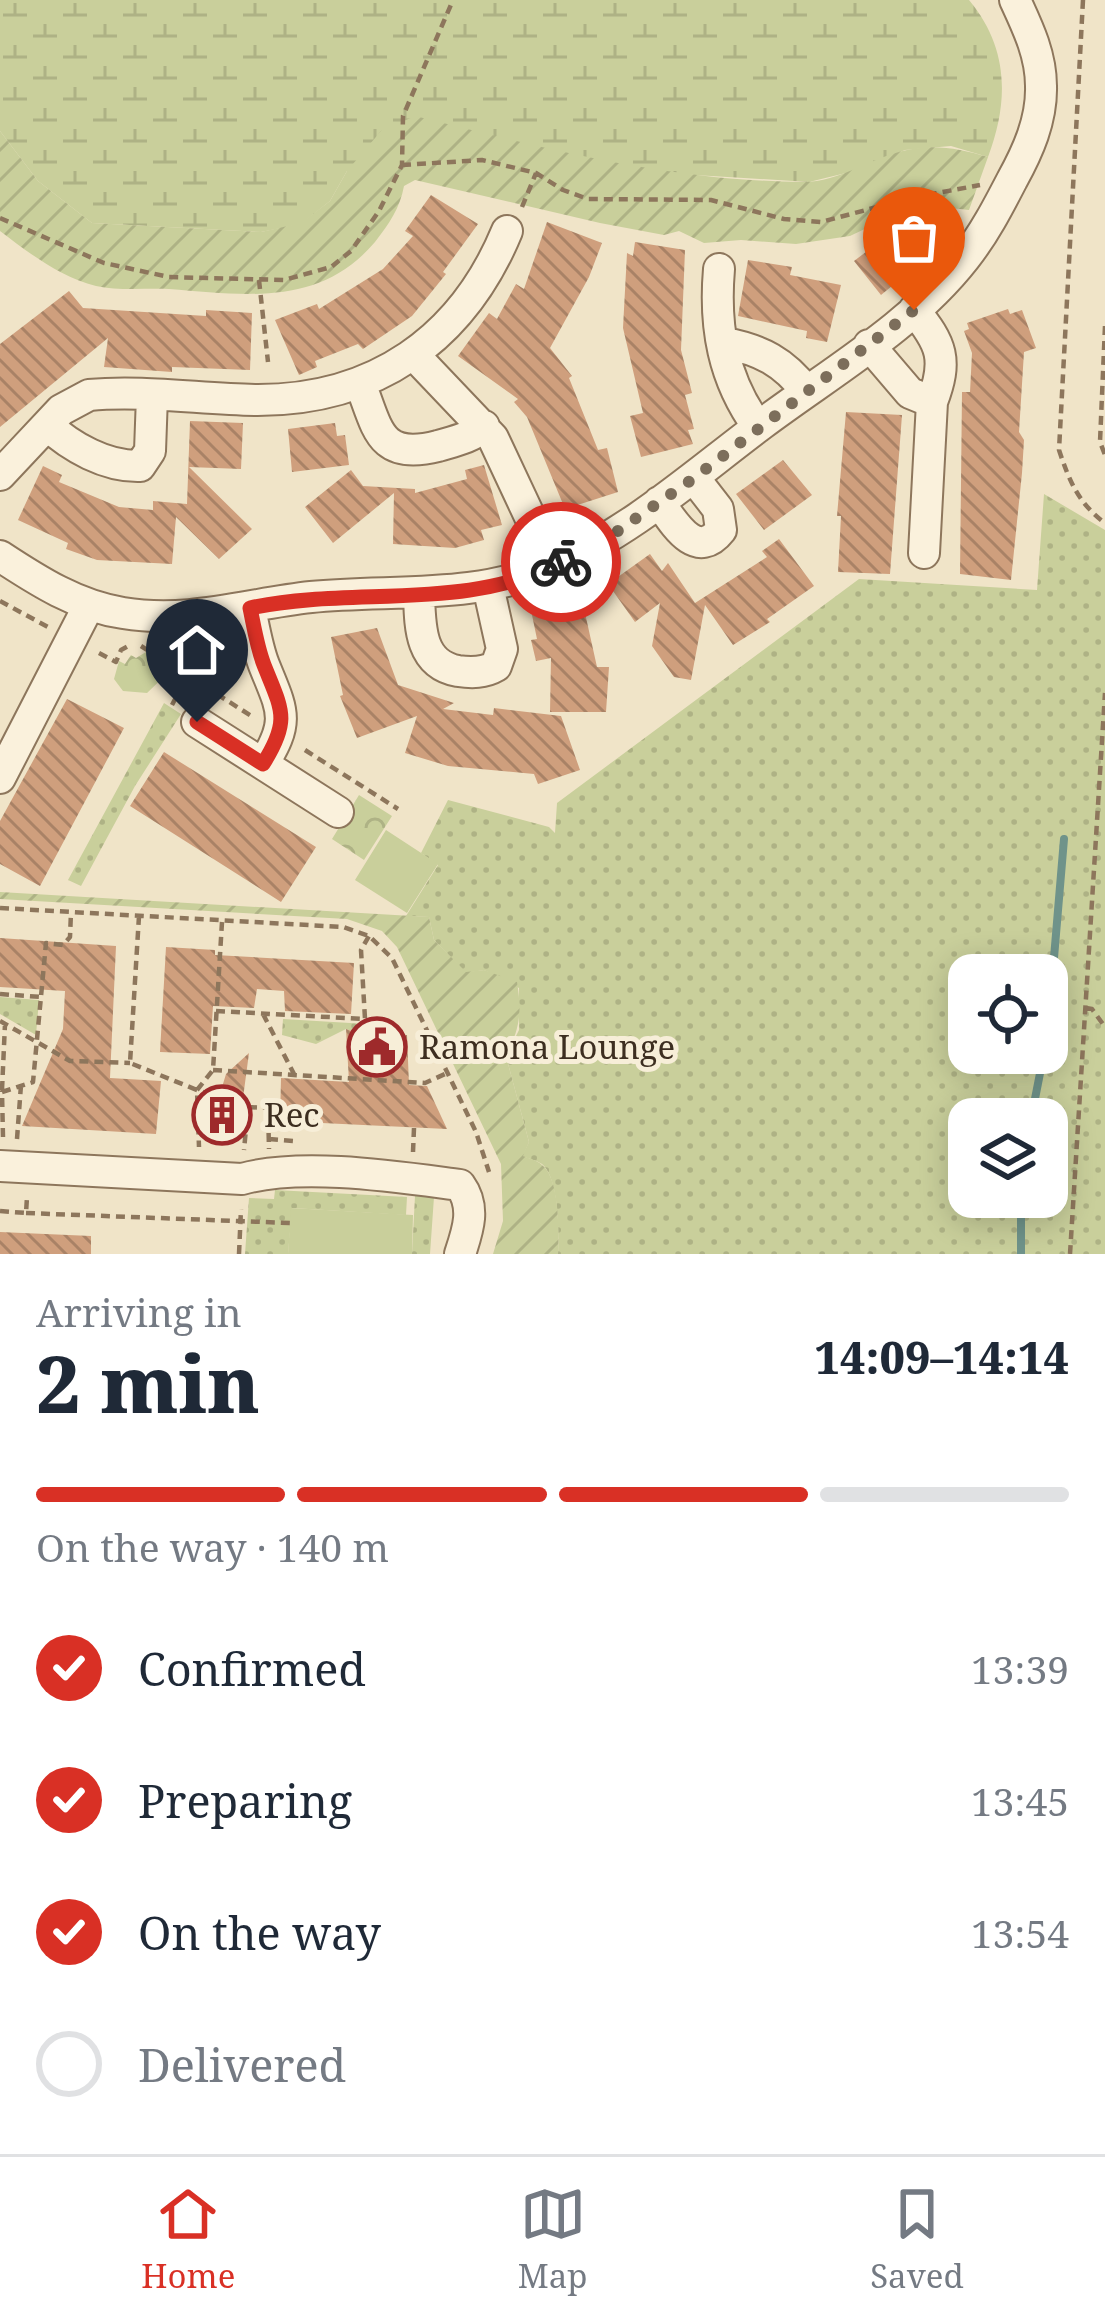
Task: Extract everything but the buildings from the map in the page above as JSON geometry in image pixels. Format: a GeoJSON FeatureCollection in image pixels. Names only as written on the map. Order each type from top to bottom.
{"type":"FeatureCollection","features":[{"type":"Feature","properties":{"kind":"street"},"geometry":{"type":"LineString","coordinates":[[0,556],[89,605],[168,618],[318,597],[488,586],[553,566],[612,535],[914,310],[964,261],[987,228],[1032,138],[1040,104],[1040,72],[1015,0]]}},
{"type":"Feature","properties":{"kind":"street"},"geometry":{"type":"LineString","coordinates":[[0,475],[69,403],[88,395],[294,399],[360,383],[415,356],[480,286],[512,224]]}},
{"type":"Feature","properties":{"kind":"street"},"geometry":{"type":"LineString","coordinates":[[719,269],[716,311],[725,366],[758,428]]}},
{"type":"Feature","properties":{"kind":"street"},"geometry":{"type":"LineString","coordinates":[[914,310],[942,353],[940,381],[932,402],[924,554]]}},
{"type":"Feature","properties":{"kind":"street"},"geometry":{"type":"LineString","coordinates":[[725,344],[768,356],[792,373],[806,391]]}},
{"type":"Feature","properties":{"kind":"street"},"geometry":{"type":"LineString","coordinates":[[869,345],[910,393],[932,402]]}},
{"type":"Feature","properties":{"kind":"street"},"geometry":{"type":"LineString","coordinates":[[415,356],[484,426],[505,459],[553,566]]}},
{"type":"Feature","properties":{"kind":"street"},"geometry":{"type":"LineString","coordinates":[[360,383],[382,438],[392,447],[421,450],[466,438],[484,426]]}},
{"type":"Feature","properties":{"kind":"street"},"geometry":{"type":"LineString","coordinates":[[47,425],[72,446],[140,466],[150,451],[152,396]]}},
{"type":"Feature","properties":{"kind":"street"},"geometry":{"type":"LineString","coordinates":[[659,502],[686,538],[712,541],[721,530],[721,515],[694,478]]}},
{"type":"Feature","properties":{"kind":"street"},"geometry":{"type":"LineString","coordinates":[[418,593],[422,638],[429,654],[451,669],[483,672],[496,666],[502,649],[488,586]]}},
{"type":"Feature","properties":{"kind":"street"},"geometry":{"type":"LineString","coordinates":[[0,778],[89,605]]}},
{"type":"Feature","properties":{"kind":"street"},"geometry":{"type":"LineString","coordinates":[[250,608],[282,712],[276,743],[263,764]]}},
{"type":"Feature","properties":{"kind":"street"},"geometry":{"type":"LineString","coordinates":[[185,714],[338,812]]}},
{"type":"Feature","properties":{"kind":"street"},"geometry":{"type":"LineString","coordinates":[[7,1149],[242,1179],[269,1171],[477,1184],[460,1254]]}},
{"type":"Feature","properties":{"kind":"path"},"geometry":{"type":"LineString","coordinates":[[0,218],[123,269],[169,277],[296,278],[331,267],[379,211],[402,165],[403,116],[453,0]]}},
{"type":"Feature","properties":{"kind":"path"},"geometry":{"type":"LineString","coordinates":[[1083,0],[1059,450],[1070,485],[1105,523]]}},
{"type":"Feature","properties":{"kind":"path"},"geometry":{"type":"LineString","coordinates":[[402,165],[482,160],[536,173],[588,199],[711,200],[784,219],[821,222],[985,184]]}},
{"type":"Feature","properties":{"kind":"path"},"geometry":{"type":"LineString","coordinates":[[512,224],[536,173]]}},
{"type":"Feature","properties":{"kind":"path"},"geometry":{"type":"LineString","coordinates":[[259,280],[268,362]]}},
{"type":"Feature","properties":{"kind":"path"},"geometry":{"type":"LineString","coordinates":[[1105,326],[1100,442],[1105,455]]}},
{"type":"Feature","properties":{"kind":"path"},"geometry":{"type":"LineString","coordinates":[[0,601],[58,633]]}},
{"type":"Feature","properties":{"kind":"path"},"geometry":{"type":"LineString","coordinates":[[185,714],[197,638]]}},
{"type":"Feature","properties":{"kind":"path"},"geometry":{"type":"LineString","coordinates":[[88,647],[116,662],[127,646],[142,646],[262,722]]}},
{"type":"Feature","properties":{"kind":"path"},"geometry":{"type":"LineString","coordinates":[[1070,1254],[1105,693]]}},
{"type":"Feature","properties":{"kind":"path"},"geometry":{"type":"LineString","coordinates":[[295,743],[398,808]]}},
{"type":"Feature","properties":{"kind":"path"},"geometry":{"type":"LineString","coordinates":[[0,908],[343,927],[369,936],[392,958],[476,1132],[477,1184]]}},
{"type":"Feature","properties":{"kind":"path"},"geometry":{"type":"LineString","coordinates":[[1,1093],[33,1082],[46,944],[63,945],[70,937],[71,912]]}},
{"type":"Feature","properties":{"kind":"path"},"geometry":{"type":"LineString","coordinates":[[130,1063],[139,916]]}},
{"type":"Feature","properties":{"kind":"path"},"geometry":{"type":"LineString","coordinates":[[199,1152],[197,1090],[213,1070],[222,920]]}},
{"type":"Feature","properties":{"kind":"path"},"geometry":{"type":"LineString","coordinates":[[216,1011],[364,1019],[361,950],[369,936]]}},
{"type":"Feature","properties":{"kind":"path"},"geometry":{"type":"LineString","coordinates":[[0,994],[43,997]]}},
{"type":"Feature","properties":{"kind":"path"},"geometry":{"type":"LineString","coordinates":[[1086,1008],[1105,1027]]}},
{"type":"Feature","properties":{"kind":"path"},"geometry":{"type":"LineString","coordinates":[[263,1014],[295,1076]]}},
{"type":"Feature","properties":{"kind":"path"},"geometry":{"type":"LineString","coordinates":[[7,1149],[1,1093],[3,1022],[70,1061],[130,1063],[248,1107],[268,1108],[269,1160]]}},
{"type":"Feature","properties":{"kind":"path"},"geometry":{"type":"LineString","coordinates":[[213,1070],[425,1083],[447,1072]]}},
{"type":"Feature","properties":{"kind":"path"},"geometry":{"type":"LineString","coordinates":[[7,1149],[22,1084]]}},
{"type":"Feature","properties":{"kind":"path"},"geometry":{"type":"LineString","coordinates":[[244,1155],[248,1107]]}},
{"type":"Feature","properties":{"kind":"path"},"geometry":{"type":"LineString","coordinates":[[26,1213],[27,1194]]}},
{"type":"Feature","properties":{"kind":"path"},"geometry":{"type":"LineString","coordinates":[[239,1254],[242,1202]]}},
{"type":"Feature","properties":{"kind":"path"},"geometry":{"type":"LineString","coordinates":[[0,1211],[290,1223]]}},
{"type":"Feature","properties":{"kind":"green space"},"geometry":{"type":"Polygon","coordinates":[[[0,0],[969,0],[998,56],[1000,116],[988,157],[951,146],[905,150],[809,182],[662,173],[600,162],[347,171],[330,201],[301,224],[261,232],[92,223],[38,181],[0,131],[0,0]]]}},
{"type":"Feature","properties":{"kind":"green space"},"geometry":{"type":"Polygon","coordinates":[[[415,116],[607,161],[752,180],[817,181],[918,148],[948,148],[988,157],[969,210],[941,207],[892,216],[850,236],[796,244],[704,243],[679,231],[664,235],[600,223],[415,180],[404,186],[389,222],[354,263],[306,287],[254,294],[96,286],[57,270],[0,231],[0,131],[38,181],[92,223],[261,232],[301,223],[330,201],[347,171],[381,131],[415,116]]]}},
{"type":"Feature","properties":{"kind":"green space"},"geometry":{"type":"Polygon","coordinates":[[[1044,494],[1105,530],[1105,1254],[558,1254],[552,1181],[542,1164],[522,1156],[529,1142],[506,1056],[519,1030],[519,988],[484,970],[466,973],[434,940],[429,917],[406,916],[438,865],[421,853],[448,800],[549,827],[555,833],[557,803],[859,579],[1037,590],[1044,494]]]}},
{"type":"Feature","properties":{"kind":"green space"},"geometry":{"type":"Polygon","coordinates":[[[146,652],[172,669],[147,693],[123,691],[114,679],[119,661],[125,664],[131,655],[136,658],[146,652]]]}},
{"type":"Feature","properties":{"kind":"green space"},"geometry":{"type":"Polygon","coordinates":[[[164,703],[181,714],[81,886],[68,880],[164,703]]]}},
{"type":"Feature","properties":{"kind":"green space"},"geometry":{"type":"Polygon","coordinates":[[[359,795],[392,816],[364,860],[332,839],[359,795]]]}},
{"type":"Feature","properties":{"kind":"green space"},"geometry":{"type":"Polygon","coordinates":[[[386,830],[438,864],[407,913],[355,880],[386,830]]]}},
{"type":"Feature","properties":{"kind":"green space"},"geometry":{"type":"Polygon","coordinates":[[[0,892],[429,917],[434,940],[466,972],[484,970],[517,982],[519,1020],[506,1056],[529,1142],[523,1156],[542,1165],[552,1181],[558,1254],[493,1254],[503,1221],[501,1164],[397,947],[382,931],[347,919],[0,899],[0,892]]]}},
{"type":"Feature","properties":{"kind":"green space"},"geometry":{"type":"Polygon","coordinates":[[[0,997],[39,1000],[36,1035],[0,1014],[0,997]]]}},
{"type":"Feature","properties":{"kind":"green space"},"geometry":{"type":"Polygon","coordinates":[[[283,1019],[367,1024],[367,1036],[346,1029],[316,1044],[282,1035],[283,1019]]]}},
{"type":"Feature","properties":{"kind":"green space"},"geometry":{"type":"Polygon","coordinates":[[[275,1190],[407,1197],[406,1215],[292,1208],[288,1254],[245,1254],[249,1198],[274,1199],[275,1190]]]}},
{"type":"Feature","properties":{"kind":"green space"},"geometry":{"type":"Polygon","coordinates":[[[415,1196],[434,1197],[430,1254],[412,1254],[415,1196]]]}},
{"type":"Feature","properties":{"kind":"green space"},"geometry":{"type":"Polygon","coordinates":[[[291,1208],[413,1215],[412,1254],[288,1254],[291,1208]]]}},
{"type":"Feature","properties":{"kind":"waterway"},"geometry":{"type":"LineString","coordinates":[[1054,954],[1064,839]]}},
{"type":"Feature","properties":{"kind":"waterway"},"geometry":{"type":"LineString","coordinates":[[1035,1098],[1040,1074]]}},
{"type":"Feature","properties":{"kind":"waterway"},"geometry":{"type":"LineString","coordinates":[[1021,1218],[1021,1254]]}},
{"type":"Feature","properties":{"kind":"way so far"},"geometry":{"type":"LineString","coordinates":[[561,562],[612,535],[694,478],[914,310]]}},
{"type":"Feature","properties":{"kind":"place","name":"Ramona Lounge"},"geometry":{"type":"Point","coordinates":[377,1047]}},
{"type":"Feature","properties":{"kind":"place","name":"Rec"},"geometry":{"type":"Point","coordinates":[222,1115]}},
{"type":"Feature","properties":{"kind":"route"},"geometry":{"type":"LineString","coordinates":[[197,722],[263,764],[276,743],[282,722],[280,697],[265,667],[250,608],[318,597],[467,590],[561,562]]}}]}
